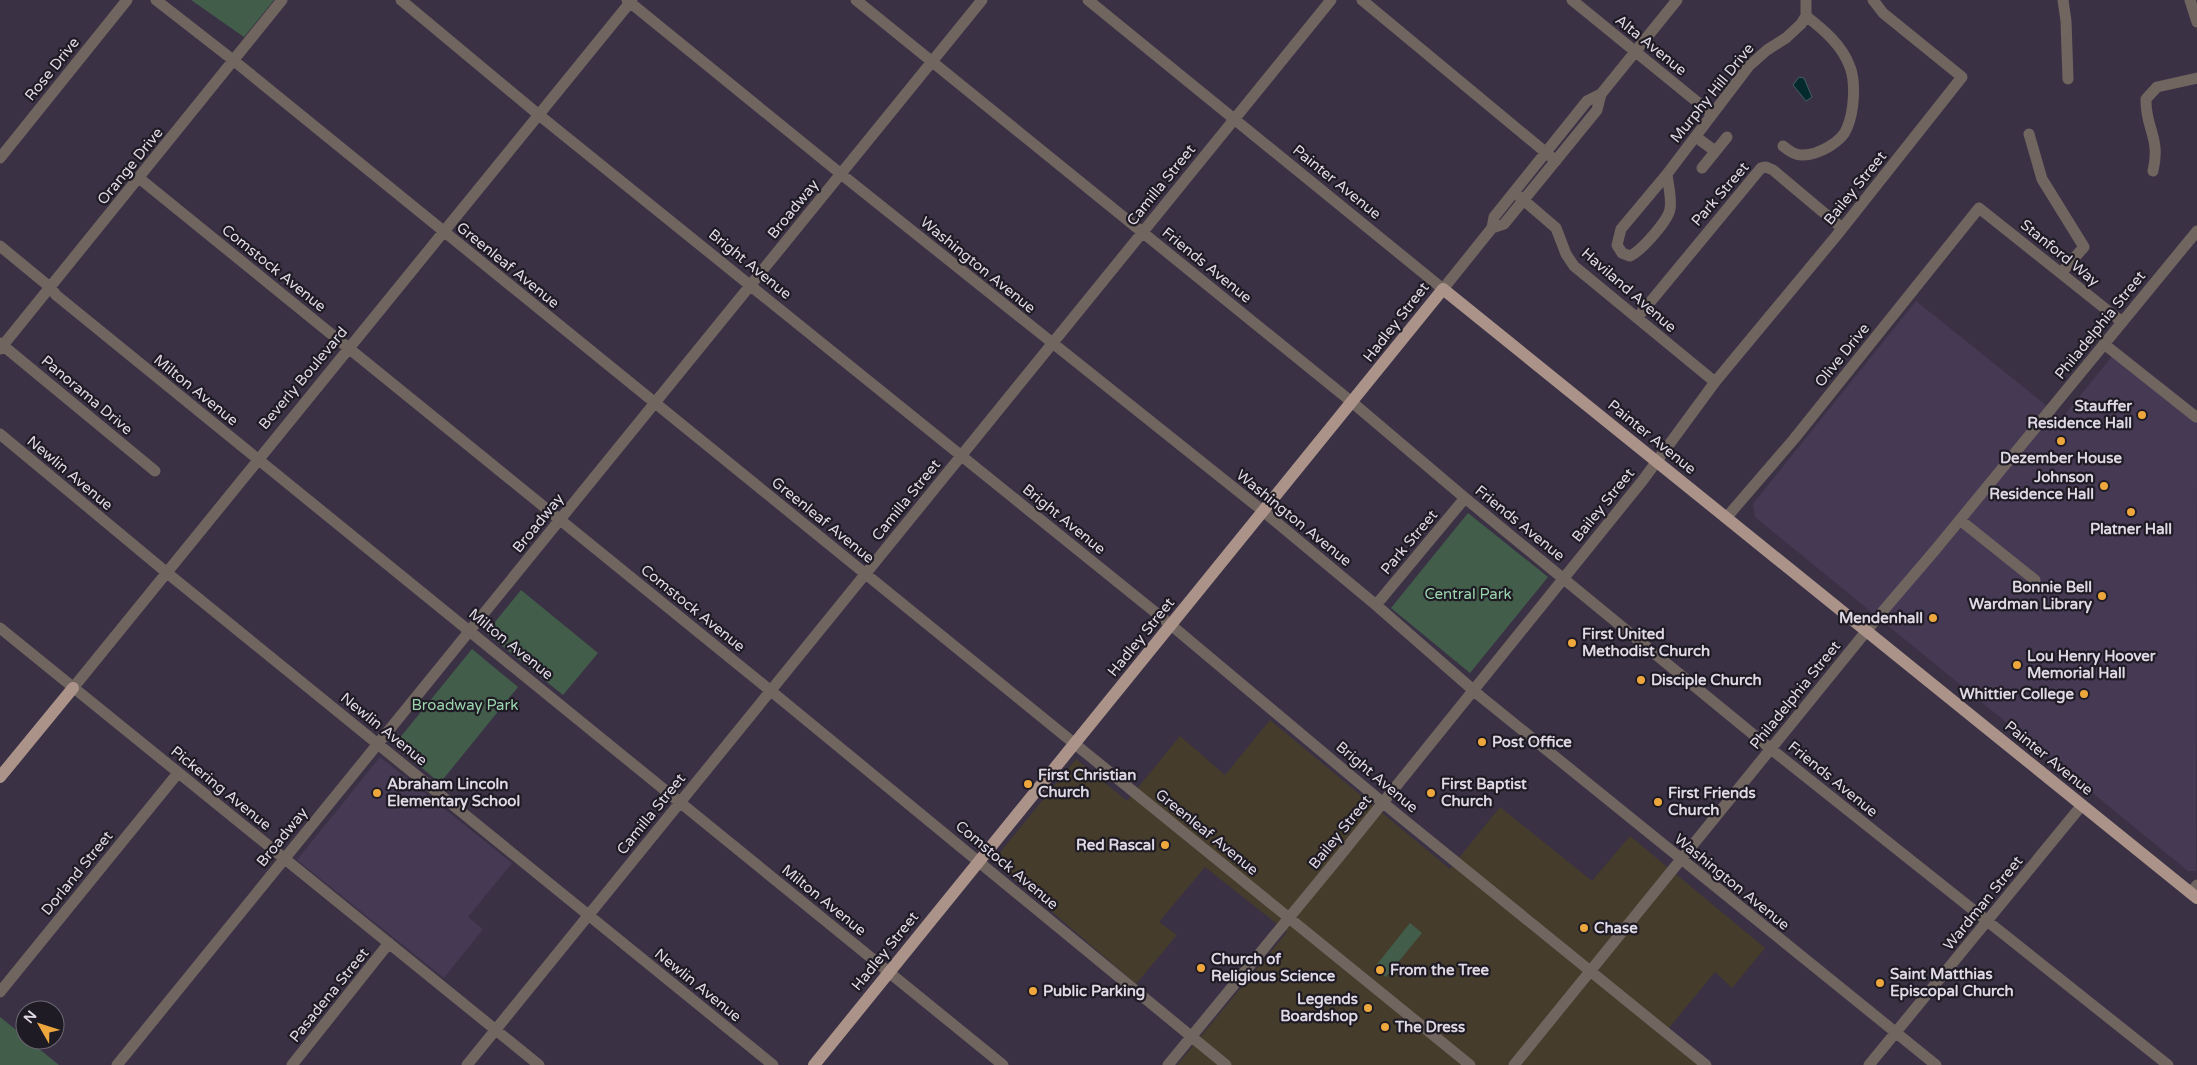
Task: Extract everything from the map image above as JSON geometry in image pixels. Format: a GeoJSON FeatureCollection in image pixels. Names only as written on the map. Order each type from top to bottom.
{"type":"FeatureCollection","features":[{"type":"Feature","properties":{"kind":"main road","name":"Hadley Street"},"geometry":{"type":"LineString","coordinates":[[814,1065],[1443,290]]}},
{"type":"Feature","properties":{"kind":"main road","name":"Painter Avenue"},"geometry":{"type":"LineString","coordinates":[[1443,290],[2082,806],[2195,892]]}},
{"type":"Feature","properties":{"kind":"main road","name":"Beverly Boulevard"},"geometry":{"type":"LineString","coordinates":[[0,777],[73,688]]}},
{"type":"Feature","properties":{"kind":"street","name":"Rose Drive"},"geometry":{"type":"LineString","coordinates":[[0,158],[127,0]]}},
{"type":"Feature","properties":{"kind":"street","name":"Greenleaf Avenue"},"geometry":{"type":"LineString","coordinates":[[156,0],[233,60],[1470,1065]]}},
{"type":"Feature","properties":{"kind":"street","name":"Orange Drive"},"geometry":{"type":"LineString","coordinates":[[1,346],[51,288],[282,0]]}},
{"type":"Feature","properties":{"kind":"street","name":"Bright Avenue"},"geometry":{"type":"LineString","coordinates":[[401,0],[539,115],[1172,625],[1382,802],[1706,1065]]}},
{"type":"Feature","properties":{"kind":"street","name":"Friends Avenue"},"geometry":{"type":"LineString","coordinates":[[856,0],[1353,403],[1465,498],[1564,577],[1771,749],[2168,1065]]}},
{"type":"Feature","properties":{"kind":"street","name":"Broadway"},"geometry":{"type":"LineString","coordinates":[[117,1065],[982,0]]}},
{"type":"Feature","properties":{"kind":"street","name":"Painter Avenue"},"geometry":{"type":"LineString","coordinates":[[1088,0],[1443,290]]}},
{"type":"Feature","properties":{"kind":"street","name":"Camilla Street"},"geometry":{"type":"LineString","coordinates":[[467,1065],[1331,0]]}},
{"type":"Feature","properties":{"kind":"street"},"geometry":{"type":"LineString","coordinates":[[1362,0],[1556,160]]}},
{"type":"Feature","properties":{"kind":"street","name":"Alta Avenue"},"geometry":{"type":"LineString","coordinates":[[1572,0],[1712,114]]}},
{"type":"Feature","properties":{"kind":"street","name":"Hadley Street"},"geometry":{"type":"LineString","coordinates":[[1492,228],[1504,224],[1597,110],[1601,94],[1677,0]]}},
{"type":"Feature","properties":{"kind":"street"},"geometry":{"type":"LineString","coordinates":[[1783,146],[1798,155],[1805,156],[1844,135],[1850,120],[1853,87],[1850,68],[1832,38],[1806,16],[1806,0]]}},
{"type":"Feature","properties":{"kind":"street","name":"Bailey Street"},"geometry":{"type":"LineString","coordinates":[[1168,1065],[1290,918],[1656,461],[1715,382],[1842,228],[1962,77],[1883,13],[1873,0]]}},
{"type":"Feature","properties":{"kind":"street"},"geometry":{"type":"LineString","coordinates":[[2063,0],[2066,21],[2068,79]]}},
{"type":"Feature","properties":{"kind":"street"},"geometry":{"type":"LineString","coordinates":[[2190,0],[2197,22]]}},
{"type":"Feature","properties":{"kind":"street","name":"Beverly Boulevard"},"geometry":{"type":"LineString","coordinates":[[73,688],[630,1]]}},
{"type":"Feature","properties":{"kind":"street","name":"Washington Avenue"},"geometry":{"type":"LineString","coordinates":[[630,1],[841,174],[1263,512],[1680,860],[1936,1065]]}},
{"type":"Feature","properties":{"kind":"street","name":"Murphy Hill Drive"},"geometry":{"type":"LineString","coordinates":[[1667,174],[1670,198],[1669,214],[1640,250],[1630,256],[1622,253],[1617,245],[1621,229],[1667,174],[1749,66],[1767,50],[1794,31],[1806,16]]}},
{"type":"Feature","properties":{"kind":"street"},"geometry":{"type":"LineString","coordinates":[[2153,171],[2156,146],[2145,111],[2146,99],[2157,87],[2197,78]]}},
{"type":"Feature","properties":{"kind":"street","name":"Hadley Street"},"geometry":{"type":"LineString","coordinates":[[1443,290],[1492,228],[1494,217],[1587,101],[1601,94]]}},
{"type":"Feature","properties":{"kind":"street"},"geometry":{"type":"LineString","coordinates":[[2029,134],[2042,179],[2084,247],[2061,273]]}},
{"type":"Feature","properties":{"kind":"street"},"geometry":{"type":"LineString","coordinates":[[1696,137],[1715,151]]}},
{"type":"Feature","properties":{"kind":"street"},"geometry":{"type":"LineString","coordinates":[[1702,168],[1727,137]]}},
{"type":"Feature","properties":{"kind":"street","name":"Park Street"},"geometry":{"type":"LineString","coordinates":[[1637,318],[1761,168],[1766,167],[1773,170],[1842,228]]}},
{"type":"Feature","properties":{"kind":"street","name":"Comstock Avenue"},"geometry":{"type":"LineString","coordinates":[[138,178],[771,690],[1226,1065]]}},
{"type":"Feature","properties":{"kind":"street","name":"Haviland Avenue"},"geometry":{"type":"LineString","coordinates":[[1514,192],[1556,228],[1566,254],[1574,266],[1715,382]]}},
{"type":"Feature","properties":{"kind":"street","name":"Stanford Way"},"geometry":{"type":"LineString","coordinates":[[1979,208],[2122,322]]}},
{"type":"Feature","properties":{"kind":"street","name":"Olive Drive"},"geometry":{"type":"LineString","coordinates":[[1726,518],[1794,439],[1979,208]]}},
{"type":"Feature","properties":{"kind":"street","name":"Philadelphia Street"},"geometry":{"type":"LineString","coordinates":[[1514,1065],[1866,631],[1960,520],[2197,231]]}},
{"type":"Feature","properties":{"kind":"street","name":"Milton Avenue"},"geometry":{"type":"LineString","coordinates":[[0,246],[51,288],[56,295],[1003,1065]]}},
{"type":"Feature","properties":{"kind":"street"},"geometry":{"type":"LineString","coordinates":[[2104,344],[2196,417]]}},
{"type":"Feature","properties":{"kind":"street","name":"Panorama Drive"},"geometry":{"type":"LineString","coordinates":[[1,346],[154,471]]}},
{"type":"Feature","properties":{"kind":"street","name":"Newlin Avenue"},"geometry":{"type":"LineString","coordinates":[[0,434],[166,572],[774,1065]]}},
{"type":"Feature","properties":{"kind":"street","name":"Park Street"},"geometry":{"type":"LineString","coordinates":[[1376,605],[1465,498]]}},
{"type":"Feature","properties":{"kind":"street"},"geometry":{"type":"LineString","coordinates":[[1960,520],[2035,580]]}},
{"type":"Feature","properties":{"kind":"street","name":"Pickering Avenue"},"geometry":{"type":"LineString","coordinates":[[0,628],[539,1065]]}},
{"type":"Feature","properties":{"kind":"street","name":"Dorland Street"},"geometry":{"type":"LineString","coordinates":[[0,992],[178,773]]}},
{"type":"Feature","properties":{"kind":"street","name":"Wardman Street"},"geometry":{"type":"LineString","coordinates":[[1869,1065],[2082,806]]}},
{"type":"Feature","properties":{"kind":"street","name":"Pasadena Street"},"geometry":{"type":"LineString","coordinates":[[292,1065],[389,943]]}},
{"type":"Feature","properties":{"kind":"shaded area"},"geometry":{"type":"Polygon","coordinates":[[[1799,77],[1804,78],[1812,97],[1806,101],[1793,85],[1799,77]]]}},
{"type":"Feature","properties":{"kind":"shaded area","name":"Whittier College"},"geometry":{"type":"Polygon","coordinates":[[[1916,301],[2062,418],[2118,349],[2197,411],[2196,871],[2188,871],[1755,517],[1753,504],[1916,301]]]}},
{"type":"Feature","properties":{"kind":"shaded area"},"geometry":{"type":"Polygon","coordinates":[[[1270,720],[1450,869],[1500,807],[1592,881],[1630,836],[1765,948],[1732,988],[1715,972],[1663,1035],[1698,1065],[1177,1065],[1287,932],[1205,867],[1159,922],[1177,935],[1136,984],[993,861],[1076,759],[1127,801],[1180,736],[1225,775],[1270,720]]]}},
{"type":"Feature","properties":{"kind":"shaded area"},"geometry":{"type":"Polygon","coordinates":[[[380,757],[512,863],[468,917],[483,929],[444,978],[297,860],[380,757]]]}},
{"type":"Feature","properties":{"kind":"green space"},"geometry":{"type":"Polygon","coordinates":[[[191,0],[274,0],[244,37],[191,0]]]}},
{"type":"Feature","properties":{"kind":"green space","name":"Central Park"},"geometry":{"type":"Polygon","coordinates":[[[1468,513],[1548,577],[1470,673],[1391,608],[1468,513]]]}},
{"type":"Feature","properties":{"kind":"green space","name":"Broadway Park"},"geometry":{"type":"Polygon","coordinates":[[[521,590],[598,653],[563,695],[486,633],[521,590]]]}},
{"type":"Feature","properties":{"kind":"green space","name":"Broadway Park"},"geometry":{"type":"Polygon","coordinates":[[[472,649],[518,687],[440,783],[394,745],[472,649]]]}},
{"type":"Feature","properties":{"kind":"green space"},"geometry":{"type":"Polygon","coordinates":[[[1410,923],[1422,933],[1386,977],[1374,968],[1410,923]]]}},
{"type":"Feature","properties":{"kind":"green space"},"geometry":{"type":"Polygon","coordinates":[[[0,1017],[15,1029],[15,1050],[40,1050],[59,1065],[0,1065],[0,1017]]]}},
{"type":"Feature","properties":{"kind":"place","name":"Stauffer Residence Hall"},"geometry":{"type":"Point","coordinates":[2142,415]}},
{"type":"Feature","properties":{"kind":"place","name":"Dezember House"},"geometry":{"type":"Point","coordinates":[2061,441]}},
{"type":"Feature","properties":{"kind":"place","name":"Johnson Residence Hall"},"geometry":{"type":"Point","coordinates":[2104,486]}},
{"type":"Feature","properties":{"kind":"place","name":"Platner Hall"},"geometry":{"type":"Point","coordinates":[2131,512]}},
{"type":"Feature","properties":{"kind":"place","name":"Bonnie Bell Wardman Library"},"geometry":{"type":"Point","coordinates":[2102,596]}},
{"type":"Feature","properties":{"kind":"place","name":"Mendenhall"},"geometry":{"type":"Point","coordinates":[1933,618]}},
{"type":"Feature","properties":{"kind":"place","name":"First United Methodist Church"},"geometry":{"type":"Point","coordinates":[1572,643]}},
{"type":"Feature","properties":{"kind":"place","name":"Lou Henry Hoover Memorial Hall"},"geometry":{"type":"Point","coordinates":[2017,665]}},
{"type":"Feature","properties":{"kind":"place","name":"Disciple Church"},"geometry":{"type":"Point","coordinates":[1641,680]}},
{"type":"Feature","properties":{"kind":"place","name":"Whittier College"},"geometry":{"type":"Point","coordinates":[2084,694]}},
{"type":"Feature","properties":{"kind":"place","name":"Post Office"},"geometry":{"type":"Point","coordinates":[1482,742]}},
{"type":"Feature","properties":{"kind":"place","name":"First Christian Church"},"geometry":{"type":"Point","coordinates":[1028,784]}},
{"type":"Feature","properties":{"kind":"place","name":"Abraham Lincoln Elementary School"},"geometry":{"type":"Point","coordinates":[377,793]}},
{"type":"Feature","properties":{"kind":"place","name":"First Baptist Church"},"geometry":{"type":"Point","coordinates":[1431,793]}},
{"type":"Feature","properties":{"kind":"place","name":"First Friends Church"},"geometry":{"type":"Point","coordinates":[1658,802]}},
{"type":"Feature","properties":{"kind":"place","name":"Red Rascal"},"geometry":{"type":"Point","coordinates":[1165,845]}},
{"type":"Feature","properties":{"kind":"place","name":"Chase"},"geometry":{"type":"Point","coordinates":[1584,928]}},
{"type":"Feature","properties":{"kind":"place","name":"Church of Religious Science"},"geometry":{"type":"Point","coordinates":[1201,968]}},
{"type":"Feature","properties":{"kind":"place","name":"From the Tree"},"geometry":{"type":"Point","coordinates":[1380,970]}},
{"type":"Feature","properties":{"kind":"place","name":"Saint Matthias Episcopal Church"},"geometry":{"type":"Point","coordinates":[1880,983]}},
{"type":"Feature","properties":{"kind":"place","name":"Public Parking"},"geometry":{"type":"Point","coordinates":[1033,991]}},
{"type":"Feature","properties":{"kind":"place","name":"Legends Boardshop"},"geometry":{"type":"Point","coordinates":[1368,1008]}},
{"type":"Feature","properties":{"kind":"place","name":"The Dress"},"geometry":{"type":"Point","coordinates":[1385,1027]}}]}
